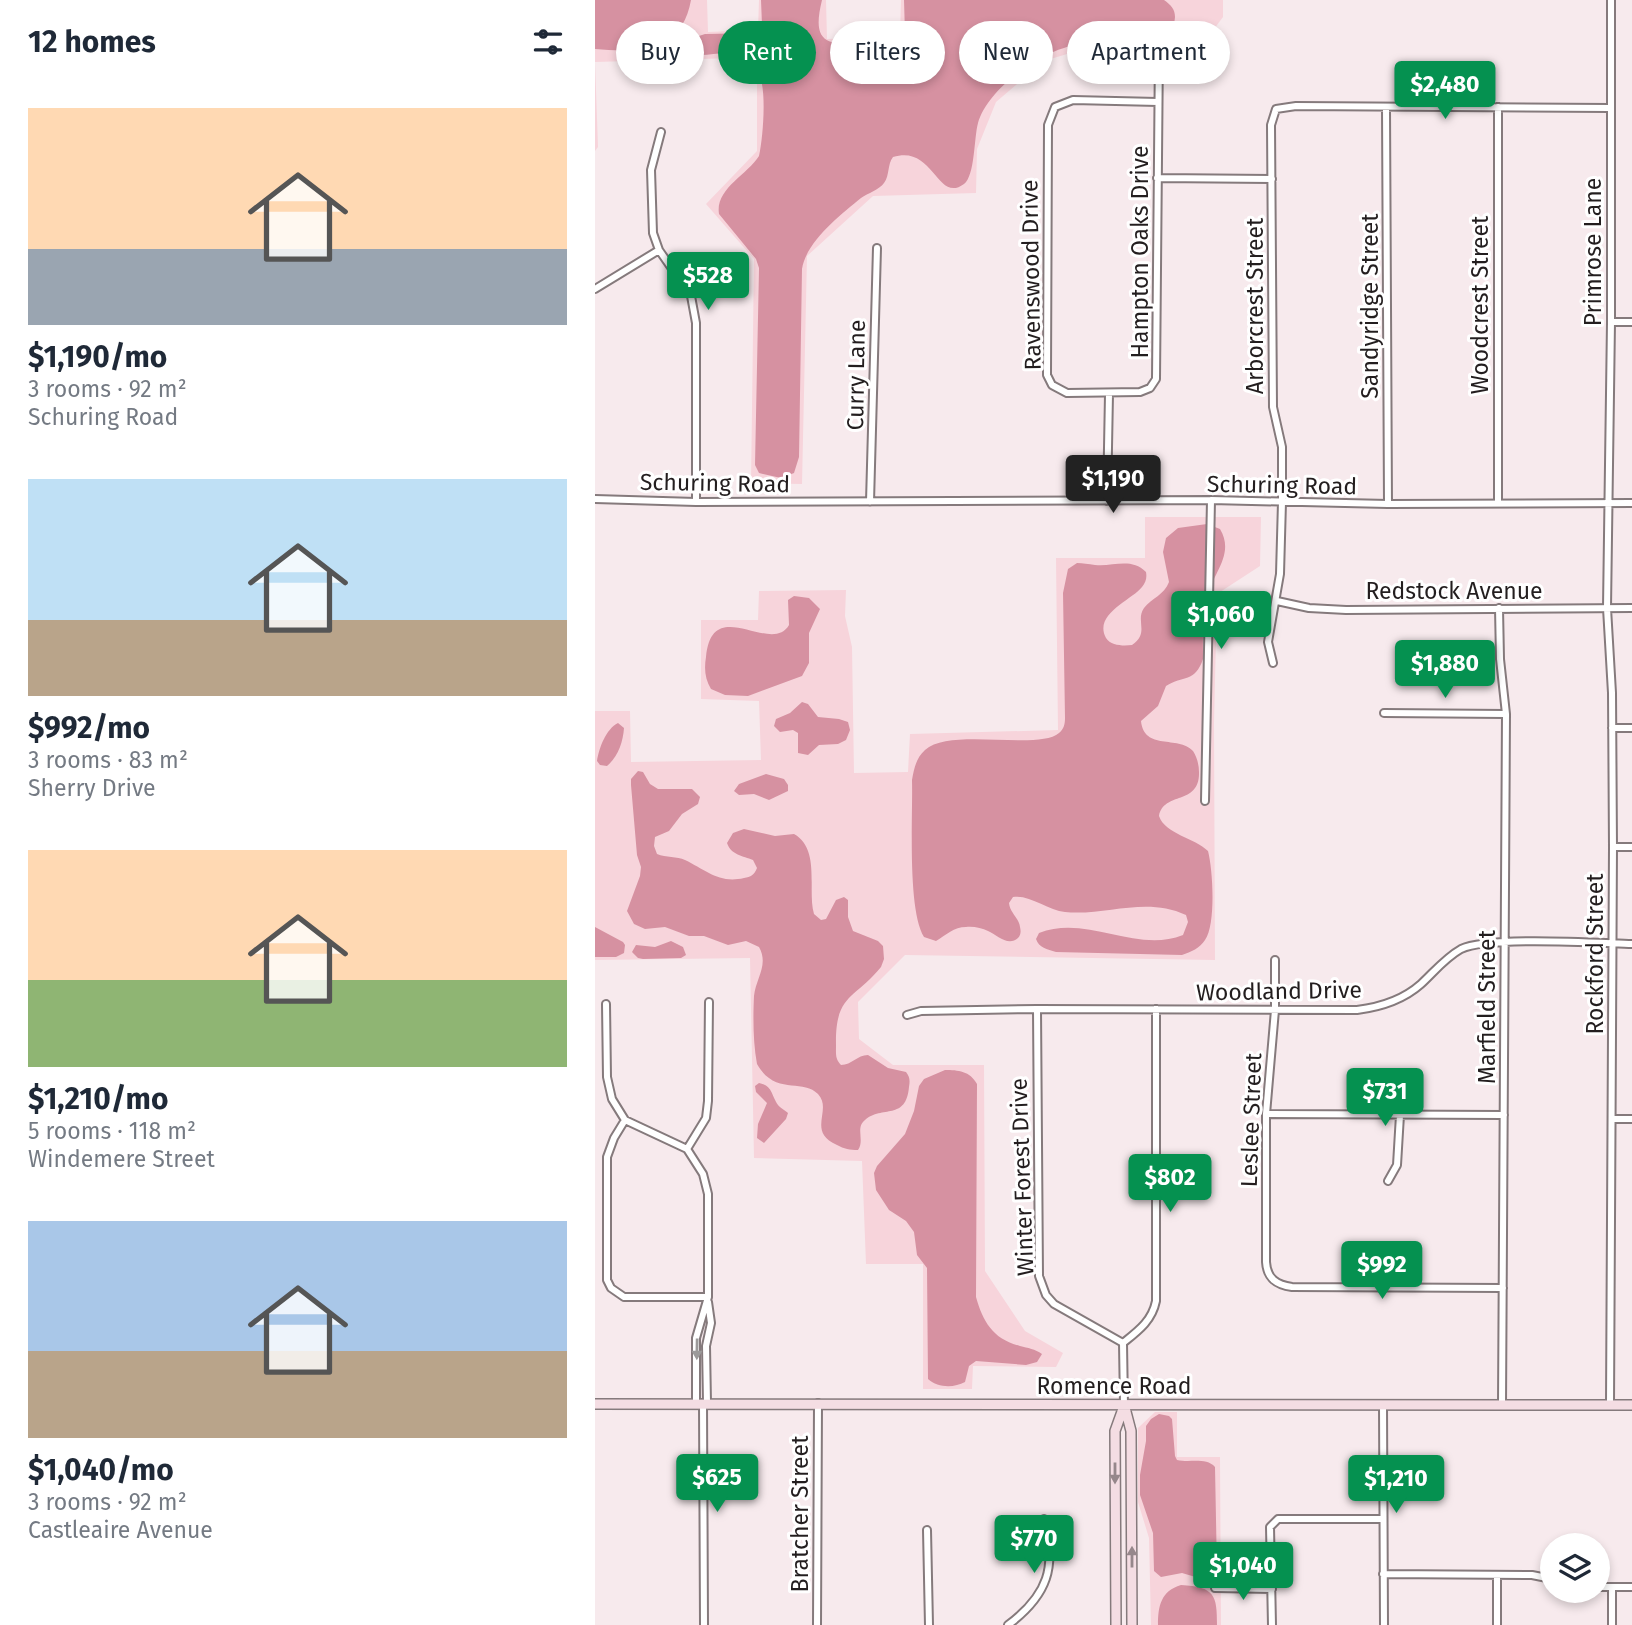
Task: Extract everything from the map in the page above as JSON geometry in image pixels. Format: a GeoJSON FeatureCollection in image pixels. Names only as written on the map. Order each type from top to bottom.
{"type":"FeatureCollection","features":[{"type":"Feature","properties":{"kind":"street","name":"Primrose Lane"},"geometry":{"type":"LineString","coordinates":[[1609,503],[1611,0]]}},
{"type":"Feature","properties":{"kind":"street","name":"Hampton Oaks Drive"},"geometry":{"type":"LineString","coordinates":[[1109,394],[1145,390],[1156,379],[1158,84]]}},
{"type":"Feature","properties":{"kind":"street","name":"Ravenswood Drive"},"geometry":{"type":"LineString","coordinates":[[1109,394],[1064,392],[1052,385],[1047,375],[1048,125],[1055,107],[1073,100],[1158,102]]}},
{"type":"Feature","properties":{"kind":"street","name":"Arborcrest Street"},"geometry":{"type":"LineString","coordinates":[[1273,663],[1268,642],[1280,574],[1282,447],[1273,407],[1271,125],[1276,109],[1296,106],[1386,108]]}},
{"type":"Feature","properties":{"kind":"street","name":"Woodcrest Street"},"geometry":{"type":"LineString","coordinates":[[1498,107],[1498,503]]}},
{"type":"Feature","properties":{"kind":"street"},"geometry":{"type":"LineString","coordinates":[[1386,108],[1610,108]]}},
{"type":"Feature","properties":{"kind":"street","name":"Sandyridge Street"},"geometry":{"type":"LineString","coordinates":[[1386,108],[1388,504]]}},
{"type":"Feature","properties":{"kind":"street"},"geometry":{"type":"LineString","coordinates":[[661,132],[651,170],[652,223],[659,250],[684,283],[694,307],[696,502]]}},
{"type":"Feature","properties":{"kind":"street"},"geometry":{"type":"LineString","coordinates":[[1157,178],[1272,179]]}},
{"type":"Feature","properties":{"kind":"street","name":"Curry Lane"},"geometry":{"type":"LineString","coordinates":[[870,502],[877,248]]}},
{"type":"Feature","properties":{"kind":"street"},"geometry":{"type":"LineString","coordinates":[[595,289],[659,250]]}},
{"type":"Feature","properties":{"kind":"street"},"geometry":{"type":"LineString","coordinates":[[1611,322],[1632,322]]}},
{"type":"Feature","properties":{"kind":"street"},"geometry":{"type":"LineString","coordinates":[[1107,501],[1109,394]]}},
{"type":"Feature","properties":{"kind":"street","name":"Schuring Road"},"geometry":{"type":"LineString","coordinates":[[595,499],[696,502],[1211,500],[1388,504],[1632,503]]}},
{"type":"Feature","properties":{"kind":"street"},"geometry":{"type":"LineString","coordinates":[[1205,801],[1211,500]]}},
{"type":"Feature","properties":{"kind":"street","name":"Rockford Street"},"geometry":{"type":"LineString","coordinates":[[1609,503],[1607,608],[1613,847],[1611,1405]]}},
{"type":"Feature","properties":{"kind":"street","name":"Redstock Avenue"},"geometry":{"type":"LineString","coordinates":[[1277,601],[1310,608],[1632,608]]}},
{"type":"Feature","properties":{"kind":"street","name":"Marfield Street"},"geometry":{"type":"LineString","coordinates":[[1499,608],[1500,659],[1506,714],[1502,1406]]}},
{"type":"Feature","properties":{"kind":"street"},"geometry":{"type":"LineString","coordinates":[[1384,713],[1506,714]]}},
{"type":"Feature","properties":{"kind":"street"},"geometry":{"type":"LineString","coordinates":[[1612,728],[1632,727]]}},
{"type":"Feature","properties":{"kind":"street"},"geometry":{"type":"LineString","coordinates":[[1613,847],[1632,847]]}},
{"type":"Feature","properties":{"kind":"street","name":"Woodland Drive"},"geometry":{"type":"LineString","coordinates":[[907,1015],[921,1011],[1037,1009],[1349,1011],[1385,1005],[1408,993],[1441,963],[1472,945],[1632,944]]}},
{"type":"Feature","properties":{"kind":"street","name":"Leslee Street"},"geometry":{"type":"LineString","coordinates":[[1275,960],[1275,1010],[1266,1086],[1267,1272],[1279,1284],[1292,1287],[1503,1288]]}},
{"type":"Feature","properties":{"kind":"street"},"geometry":{"type":"LineString","coordinates":[[687,1149],[706,1118],[709,1002]]}},
{"type":"Feature","properties":{"kind":"street"},"geometry":{"type":"LineString","coordinates":[[606,1004],[607,1077],[612,1099],[625,1120],[687,1149],[703,1174],[708,1194],[708,1297],[711,1323],[706,1346],[702,1403]]}},
{"type":"Feature","properties":{"kind":"street","name":"Winter Forest Drive"},"geometry":{"type":"LineString","coordinates":[[1037,1009],[1039,1276],[1054,1304],[1123,1343]]}},
{"type":"Feature","properties":{"kind":"street"},"geometry":{"type":"LineString","coordinates":[[1132,1625],[1131,1431],[1124,1406],[1123,1343],[1143,1327],[1153,1312],[1156,1301],[1156,1009]]}},
{"type":"Feature","properties":{"kind":"street"},"geometry":{"type":"LineString","coordinates":[[1266,1114],[1504,1115]]}},
{"type":"Feature","properties":{"kind":"street"},"geometry":{"type":"LineString","coordinates":[[1388,1181],[1397,1165],[1400,1115]]}},
{"type":"Feature","properties":{"kind":"street"},"geometry":{"type":"LineString","coordinates":[[1612,1119],[1632,1119]]}},
{"type":"Feature","properties":{"kind":"street"},"geometry":{"type":"LineString","coordinates":[[625,1120],[607,1157],[607,1280],[611,1288],[624,1297],[708,1297]]}},
{"type":"Feature","properties":{"kind":"street"},"geometry":{"type":"LineString","coordinates":[[704,1625],[702,1403],[697,1338],[708,1297]]}},
{"type":"Feature","properties":{"kind":"street","name":"Bratcher Street"},"geometry":{"type":"LineString","coordinates":[[817,1625],[818,1403]]}},
{"type":"Feature","properties":{"kind":"street","name":"Romence Road"},"geometry":{"type":"LineString","coordinates":[[595,1404],[1632,1405]]}},
{"type":"Feature","properties":{"kind":"street"},"geometry":{"type":"LineString","coordinates":[[1383,1405],[1384,1625]]}},
{"type":"Feature","properties":{"kind":"street"},"geometry":{"type":"LineString","coordinates":[[1116,1625],[1115,1431],[1124,1406]]}},
{"type":"Feature","properties":{"kind":"street"},"geometry":{"type":"LineString","coordinates":[[1008,1625],[1034,1603],[1048,1576],[1050,1555],[1044,1519]]}},
{"type":"Feature","properties":{"kind":"street"},"geometry":{"type":"LineString","coordinates":[[1272,1625],[1270,1527],[1273,1522],[1278,1519],[1383,1519]]}},
{"type":"Feature","properties":{"kind":"street"},"geometry":{"type":"LineString","coordinates":[[927,1530],[929,1625]]}},
{"type":"Feature","properties":{"kind":"street"},"geometry":{"type":"LineString","coordinates":[[1383,1574],[1540,1577]]}},
{"type":"Feature","properties":{"kind":"street"},"geometry":{"type":"LineString","coordinates":[[1497,1575],[1497,1625]]}},
{"type":"Feature","properties":{"kind":"street"},"geometry":{"type":"LineString","coordinates":[[1612,1625],[1612,1588],[1632,1587]]}},
{"type":"Feature","properties":{"kind":"street"},"geometry":{"type":"LineString","coordinates":[[1215,1588],[1272,1589]]}},
{"type":"Feature","properties":{"kind":"shaded area"},"geometry":{"type":"Polygon","coordinates":[[[595,0],[707,0],[708,32],[718,32],[718,58],[704,59],[704,21],[616,21],[616,61],[595,62],[595,0]]]}},
{"type":"Feature","properties":{"kind":"shaded area"},"geometry":{"type":"Polygon","coordinates":[[[595,0],[691,0],[684,21],[616,21],[616,50],[595,49],[595,0]]]}},
{"type":"Feature","properties":{"kind":"shaded area"},"geometry":{"type":"Polygon","coordinates":[[[759,0],[826,0],[827,39],[830,39],[830,84],[945,84],[945,21],[900,21],[901,0],[1223,0],[1223,17],[1220,21],[1067,21],[1067,54],[1053,58],[1053,21],[959,21],[959,84],[1017,84],[996,102],[977,149],[976,193],[873,196],[807,256],[802,484],[751,483],[754,259],[706,204],[757,151],[757,84],[816,84],[816,21],[758,21],[759,0]]]}},
{"type":"Feature","properties":{"kind":"shaded area"},"geometry":{"type":"Polygon","coordinates":[[[761,0],[822,0],[819,24],[820,32],[830,42],[830,84],[945,84],[945,21],[905,21],[904,0],[1164,0],[1172,7],[1175,17],[1174,21],[1067,21],[1067,47],[1053,52],[1053,21],[959,21],[959,84],[1005,84],[991,99],[978,123],[968,180],[955,188],[947,186],[918,159],[907,155],[893,157],[882,185],[861,198],[834,221],[810,249],[802,269],[799,457],[794,473],[781,478],[759,473],[755,465],[759,268],[756,259],[719,214],[719,205],[727,190],[759,156],[763,114],[762,84],[816,84],[816,21],[762,21],[761,0]]]}},
{"type":"Feature","properties":{"kind":"shaded area"},"geometry":{"type":"Polygon","coordinates":[[[705,34],[718,34],[718,54],[704,55],[705,34]]]}},
{"type":"Feature","properties":{"kind":"shaded area"},"geometry":{"type":"Polygon","coordinates":[[[595,62],[598,147],[595,151],[595,62]]]}},
{"type":"Feature","properties":{"kind":"shaded area"},"geometry":{"type":"Polygon","coordinates":[[[1145,517],[1261,517],[1260,566],[1217,594],[1214,723],[1215,960],[905,955],[858,1002],[859,1039],[893,1065],[984,1065],[985,1271],[1025,1331],[1063,1353],[1056,1367],[973,1366],[972,1389],[923,1389],[923,1264],[866,1264],[862,1161],[754,1158],[750,958],[595,960],[595,711],[630,711],[631,762],[761,760],[759,701],[701,699],[701,620],[758,620],[759,591],[846,590],[845,616],[852,647],[854,773],[908,772],[910,734],[1058,730],[1056,558],[1145,558],[1145,517]]]}},
{"type":"Feature","properties":{"kind":"shaded area"},"geometry":{"type":"Polygon","coordinates":[[[1207,524],[1220,529],[1225,547],[1205,604],[1203,659],[1192,675],[1166,686],[1158,706],[1141,721],[1148,736],[1187,746],[1198,761],[1198,783],[1194,790],[1167,803],[1159,816],[1174,832],[1208,851],[1212,910],[1205,940],[1182,955],[1056,952],[1039,944],[1036,939],[1039,933],[1057,928],[1075,928],[1129,938],[1165,940],[1183,935],[1188,922],[1186,915],[1156,907],[1065,912],[1019,897],[1013,897],[1009,903],[1021,930],[1019,937],[1014,940],[1006,941],[986,930],[972,927],[954,930],[936,941],[924,937],[915,906],[912,862],[912,780],[919,757],[937,743],[954,740],[1033,740],[1059,733],[1065,720],[1063,593],[1068,569],[1077,563],[1128,564],[1140,567],[1146,572],[1142,587],[1115,608],[1103,629],[1111,643],[1132,645],[1140,636],[1144,608],[1169,582],[1163,552],[1166,538],[1178,528],[1207,524]]]}},
{"type":"Feature","properties":{"kind":"shaded area"},"geometry":{"type":"Polygon","coordinates":[[[794,596],[809,598],[820,609],[809,633],[809,663],[802,676],[748,696],[725,695],[711,689],[705,670],[706,657],[711,639],[719,629],[730,627],[769,634],[781,633],[789,625],[788,600],[794,596]]]}},
{"type":"Feature","properties":{"kind":"shaded area"},"geometry":{"type":"Polygon","coordinates":[[[802,702],[808,704],[818,717],[848,722],[850,730],[846,740],[838,744],[819,745],[808,755],[798,753],[798,733],[793,730],[780,732],[774,726],[776,719],[790,713],[802,702]]]}},
{"type":"Feature","properties":{"kind":"shaded area"},"geometry":{"type":"Polygon","coordinates":[[[618,723],[624,728],[619,749],[607,766],[600,765],[597,761],[601,745],[618,723]]]}},
{"type":"Feature","properties":{"kind":"shaded area"},"geometry":{"type":"Polygon","coordinates":[[[638,771],[643,772],[650,784],[658,789],[692,789],[700,797],[698,804],[682,814],[669,831],[655,837],[657,854],[682,859],[720,878],[735,879],[750,876],[757,868],[753,860],[731,850],[727,843],[733,833],[744,829],[775,836],[794,834],[808,850],[814,914],[821,920],[826,919],[836,900],[844,897],[848,900],[848,917],[853,931],[878,941],[883,946],[884,959],[881,967],[848,999],[839,1016],[836,1056],[841,1065],[868,1055],[888,1068],[906,1072],[909,1085],[903,1104],[892,1111],[872,1116],[862,1123],[858,1150],[840,1146],[823,1133],[823,1107],[818,1094],[812,1089],[772,1080],[757,1064],[753,1013],[755,989],[763,960],[759,947],[746,941],[728,945],[665,927],[645,929],[634,924],[627,911],[641,867],[637,855],[631,785],[631,779],[638,771]]]}},
{"type":"Feature","properties":{"kind":"shaded area"},"geometry":{"type":"Polygon","coordinates":[[[766,774],[784,779],[788,791],[769,800],[754,794],[739,795],[734,791],[739,784],[766,774]]]}},
{"type":"Feature","properties":{"kind":"shaded area"},"geometry":{"type":"Polygon","coordinates":[[[595,927],[623,942],[624,953],[616,957],[595,957],[595,927]]]}},
{"type":"Feature","properties":{"kind":"shaded area"},"geometry":{"type":"Polygon","coordinates":[[[671,941],[683,947],[686,955],[681,958],[643,959],[632,952],[636,945],[655,947],[671,941]]]}},
{"type":"Feature","properties":{"kind":"shaded area"},"geometry":{"type":"Polygon","coordinates":[[[945,1070],[967,1074],[977,1084],[976,1297],[979,1306],[986,1322],[996,1334],[1011,1343],[1042,1354],[1037,1362],[1026,1365],[976,1361],[969,1366],[965,1382],[946,1386],[928,1379],[927,1268],[917,1255],[914,1232],[906,1221],[889,1210],[876,1190],[874,1173],[905,1134],[914,1111],[919,1086],[924,1079],[945,1070]]]}},
{"type":"Feature","properties":{"kind":"shaded area"},"geometry":{"type":"Polygon","coordinates":[[[759,1083],[769,1089],[778,1105],[788,1113],[786,1119],[764,1143],[757,1138],[758,1124],[767,1103],[756,1092],[755,1086],[759,1083]]]}},
{"type":"Feature","properties":{"kind":"shaded area"},"geometry":{"type":"Polygon","coordinates":[[[1155,1412],[1177,1412],[1177,1457],[1220,1457],[1221,1625],[1151,1625],[1149,1538],[1138,1502],[1138,1428],[1155,1412]]]}},
{"type":"Feature","properties":{"kind":"shaded area"},"geometry":{"type":"Polygon","coordinates":[[[1159,1414],[1172,1419],[1177,1460],[1202,1461],[1215,1467],[1217,1571],[1215,1578],[1209,1581],[1182,1573],[1161,1577],[1154,1571],[1153,1533],[1140,1495],[1140,1475],[1146,1426],[1159,1414]]]}},
{"type":"Feature","properties":{"kind":"shaded area"},"geometry":{"type":"Polygon","coordinates":[[[1181,1585],[1201,1588],[1212,1594],[1217,1625],[1158,1625],[1162,1600],[1169,1591],[1181,1585]]]}}]}
